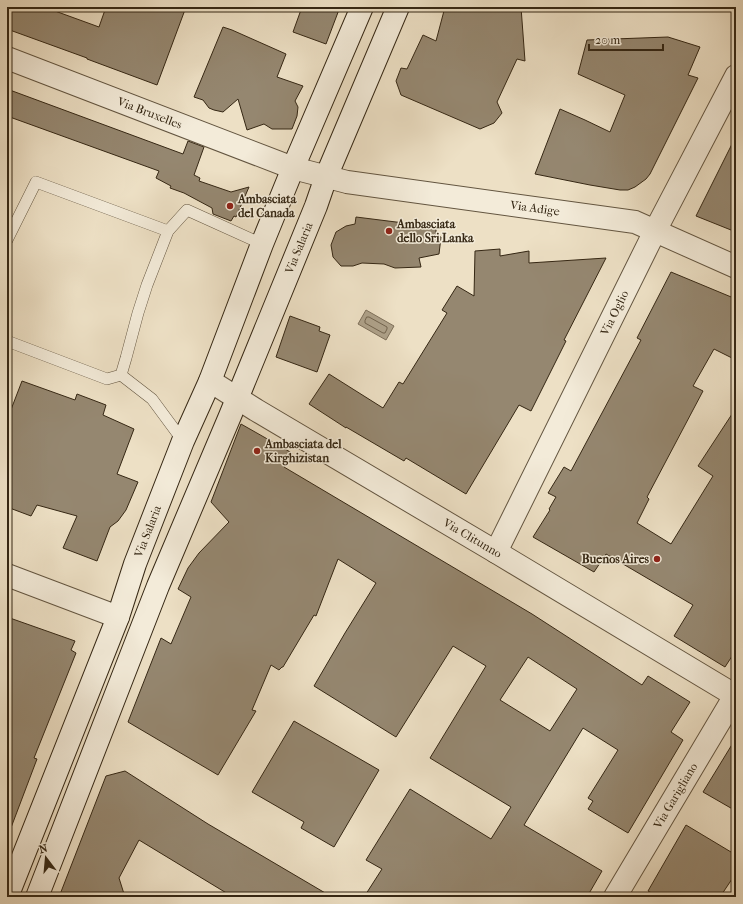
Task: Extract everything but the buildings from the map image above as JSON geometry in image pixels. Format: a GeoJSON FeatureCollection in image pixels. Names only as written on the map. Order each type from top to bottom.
{"type":"FeatureCollection","features":[{"type":"Feature","properties":{"kind":"street","name":"Via Salaria"},"geometry":{"type":"LineString","coordinates":[[7,897],[118,617],[135,564],[183,441],[210,381],[262,244],[293,168],[362,7]]}},
{"type":"Feature","properties":{"kind":"street","name":"Via Salaria"},"geometry":{"type":"LineString","coordinates":[[37,897],[142,627],[316,206],[326,177],[398,7]]}},
{"type":"Feature","properties":{"kind":"street","name":"Via Bruxelles"},"geometry":{"type":"LineString","coordinates":[[7,58],[293,168]]}},
{"type":"Feature","properties":{"kind":"street","name":"Via Oglio"},"geometry":{"type":"LineString","coordinates":[[496,552],[655,231],[736,76]]}},
{"type":"Feature","properties":{"kind":"street"},"geometry":{"type":"LineString","coordinates":[[293,168],[326,177]]}},
{"type":"Feature","properties":{"kind":"street","name":"Via Adige"},"geometry":{"type":"LineString","coordinates":[[326,177],[347,182],[635,222],[736,267]]}},
{"type":"Feature","properties":{"kind":"street","name":"Via Clitunno"},"geometry":{"type":"LineString","coordinates":[[210,381],[736,695]]}},
{"type":"Feature","properties":{"kind":"street"},"geometry":{"type":"LineString","coordinates":[[7,575],[118,617]]}},
{"type":"Feature","properties":{"kind":"street","name":"Via Garigliano"},"geometry":{"type":"LineString","coordinates":[[615,897],[736,695]]}},
{"type":"Feature","properties":{"kind":"lane"},"geometry":{"type":"LineString","coordinates":[[7,240],[36,182],[168,231]]}},
{"type":"Feature","properties":{"kind":"lane"},"geometry":{"type":"LineString","coordinates":[[121,375],[147,285],[168,231],[186,210],[262,244]]}},
{"type":"Feature","properties":{"kind":"lane"},"geometry":{"type":"LineString","coordinates":[[7,341],[107,379],[121,375]]}},
{"type":"Feature","properties":{"kind":"lane"},"geometry":{"type":"LineString","coordinates":[[121,375],[152,399],[183,441]]}},
{"type":"Feature","properties":{"kind":"lane"},"geometry":{"type":"LineString","coordinates":[[118,617],[142,627]]}},
{"type":"Feature","properties":{"kind":"water"},"geometry":{"type":"Polygon","coordinates":[[[366,310],[394,326],[386,340],[358,324],[366,310]]]}},
{"type":"Feature","properties":{"kind":"place","name":"Ambasciata del Canada"},"geometry":{"type":"Point","coordinates":[230,206]}},
{"type":"Feature","properties":{"kind":"place","name":"Ambasciata dello Sri Lanka"},"geometry":{"type":"Point","coordinates":[389,231]}},
{"type":"Feature","properties":{"kind":"place","name":"Ambasciata del Kirghizistan"},"geometry":{"type":"Point","coordinates":[257,451]}},
{"type":"Feature","properties":{"kind":"place","name":"Buenos Aires"},"geometry":{"type":"Point","coordinates":[657,559]}}]}
